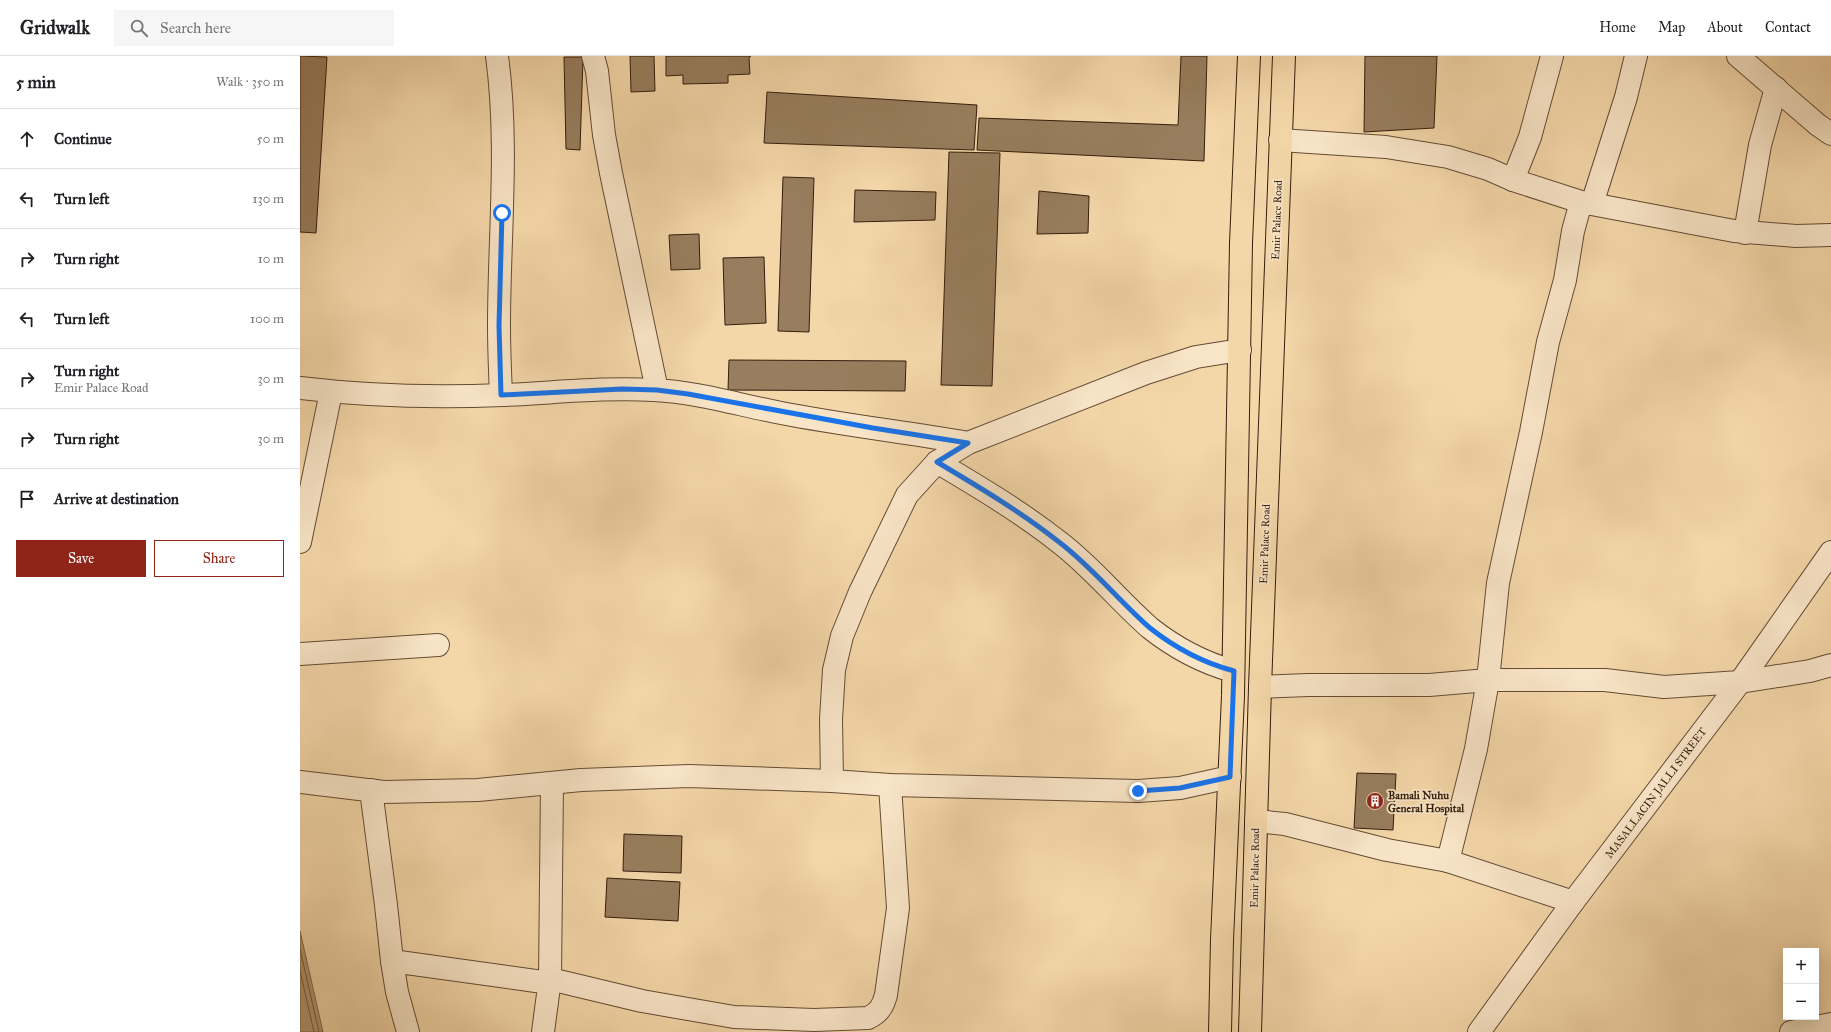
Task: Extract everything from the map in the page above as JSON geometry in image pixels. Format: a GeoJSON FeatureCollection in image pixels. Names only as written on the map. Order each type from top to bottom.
{"type":"FeatureCollection","features":[{"type":"Feature","properties":{"kind":"main road"},"geometry":{"type":"LineString","coordinates":[[1220,1032],[1222,940],[1234,671],[1241,243],[1249,56]]}},
{"type":"Feature","properties":{"kind":"main road","name":"Emir Palace Road"},"geometry":{"type":"LineString","coordinates":[[1250,1032],[1260,687],[1284,56]]}},
{"type":"Feature","properties":{"kind":"street"},"geometry":{"type":"LineString","coordinates":[[497,56],[500,79],[502,137],[502,213],[499,326],[501,395]]}},
{"type":"Feature","properties":{"kind":"street"},"geometry":{"type":"LineString","coordinates":[[593,56],[597,71],[604,135],[611,173],[657,390]]}},
{"type":"Feature","properties":{"kind":"street"},"geometry":{"type":"LineString","coordinates":[[1513,180],[1530,137],[1552,56]]}},
{"type":"Feature","properties":{"kind":"street"},"geometry":{"type":"LineString","coordinates":[[1448,861],[1476,749],[1488,680],[1498,583],[1531,432],[1548,342],[1566,280],[1573,231],[1587,203],[1626,97],[1636,56]]}},
{"type":"Feature","properties":{"kind":"street"},"geometry":{"type":"LineString","coordinates":[[1738,56],[1831,134]]}},
{"type":"Feature","properties":{"kind":"street"},"geometry":{"type":"LineString","coordinates":[[1745,232],[1760,145],[1776,88]]}},
{"type":"Feature","properties":{"kind":"street"},"geometry":{"type":"LineString","coordinates":[[1280,140],[1386,147],[1448,157],[1488,169],[1513,180],[1587,203],[1745,232],[1796,236],[1831,235]]}},
{"type":"Feature","properties":{"kind":"street"},"geometry":{"type":"LineString","coordinates":[[832,781],[831,720],[833,677],[842,636],[860,592],[907,494],[937,462],[968,443],[1146,373],[1196,357],[1240,350]]}},
{"type":"Feature","properties":{"kind":"street"},"geometry":{"type":"LineString","coordinates":[[300,388],[331,392],[415,396],[501,395],[622,389],[657,390],[688,394],[873,428],[968,443]]}},
{"type":"Feature","properties":{"kind":"street"},"geometry":{"type":"LineString","coordinates":[[300,542],[331,392]]}},
{"type":"Feature","properties":{"kind":"street"},"geometry":{"type":"LineString","coordinates":[[937,462],[1006,503],[1061,543],[1150,628],[1170,642],[1199,658],[1219,667],[1234,671]]}},
{"type":"Feature","properties":{"kind":"street","name":"MASALLACIN JALLI STREET"},"geometry":{"type":"LineString","coordinates":[[1479,1032],[1574,902],[1740,682],[1831,552]]}},
{"type":"Feature","properties":{"kind":"street"},"geometry":{"type":"LineString","coordinates":[[300,654],[438,645]]}},
{"type":"Feature","properties":{"kind":"street"},"geometry":{"type":"LineString","coordinates":[[1260,687],[1308,685],[1429,685],[1488,680],[1605,680],[1664,687],[1740,682],[1810,671],[1831,665]]}},
{"type":"Feature","properties":{"kind":"street"},"geometry":{"type":"LineString","coordinates":[[300,782],[384,792],[478,790],[642,776],[689,776],[832,781],[890,785],[1138,791],[1180,788],[1230,777]]}},
{"type":"Feature","properties":{"kind":"street"},"geometry":{"type":"LineString","coordinates":[[543,1032],[550,981],[552,783]]}},
{"type":"Feature","properties":{"kind":"street"},"geometry":{"type":"LineString","coordinates":[[392,961],[550,981],[642,1001],[734,1017],[814,1020],[868,1018],[876,1014],[883,1005],[886,995],[898,908],[890,785]]}},
{"type":"Feature","properties":{"kind":"street"},"geometry":{"type":"LineString","coordinates":[[371,790],[392,961],[397,992],[408,1032]]}},
{"type":"Feature","properties":{"kind":"street"},"geometry":{"type":"LineString","coordinates":[[1256,821],[1285,824],[1388,850],[1448,861],[1574,902]]}},
{"type":"Feature","properties":{"kind":"street"},"geometry":{"type":"LineString","coordinates":[[1791,1032],[1831,1024]]}},
{"type":"Feature","properties":{"kind":"water"},"geometry":{"type":"Polygon","coordinates":[[[300,931],[323,1032],[300,1032],[300,931]]]}},
{"type":"Feature","properties":{"kind":"building"},"geometry":{"type":"Polygon","coordinates":[[[300,56],[327,57],[316,233],[300,232],[300,56]]]}},
{"type":"Feature","properties":{"kind":"building"},"geometry":{"type":"Polygon","coordinates":[[[630,56],[654,56],[655,91],[631,92],[630,56]]]}},
{"type":"Feature","properties":{"kind":"building"},"geometry":{"type":"Polygon","coordinates":[[[666,56],[751,56],[749,58],[750,74],[728,75],[728,83],[683,84],[683,75],[666,76],[666,56]]]}},
{"type":"Feature","properties":{"kind":"building"},"geometry":{"type":"Polygon","coordinates":[[[1181,56],[1207,56],[1204,161],[977,150],[979,118],[1178,125],[1181,56]]]}},
{"type":"Feature","properties":{"kind":"building"},"geometry":{"type":"Polygon","coordinates":[[[1365,56],[1437,56],[1434,128],[1364,132],[1365,56]]]}},
{"type":"Feature","properties":{"kind":"building"},"geometry":{"type":"Polygon","coordinates":[[[564,57],[583,57],[580,150],[566,149],[564,57]]]}},
{"type":"Feature","properties":{"kind":"building"},"geometry":{"type":"Polygon","coordinates":[[[767,92],[977,105],[974,150],[764,143],[767,92]]]}},
{"type":"Feature","properties":{"kind":"building"},"geometry":{"type":"Polygon","coordinates":[[[949,152],[1000,153],[992,386],[941,385],[949,152]]]}},
{"type":"Feature","properties":{"kind":"building"},"geometry":{"type":"Polygon","coordinates":[[[783,177],[814,178],[809,332],[778,331],[783,177]]]}},
{"type":"Feature","properties":{"kind":"building"},"geometry":{"type":"Polygon","coordinates":[[[855,190],[936,192],[935,220],[854,222],[855,190]]]}},
{"type":"Feature","properties":{"kind":"building"},"geometry":{"type":"Polygon","coordinates":[[[1039,191],[1089,196],[1088,233],[1037,234],[1039,191]]]}},
{"type":"Feature","properties":{"kind":"building"},"geometry":{"type":"Polygon","coordinates":[[[699,234],[700,269],[671,270],[669,235],[699,234]]]}},
{"type":"Feature","properties":{"kind":"building"},"geometry":{"type":"Polygon","coordinates":[[[764,257],[766,323],[725,325],[723,258],[764,257]]]}},
{"type":"Feature","properties":{"kind":"building"},"geometry":{"type":"Polygon","coordinates":[[[729,360],[906,361],[905,391],[728,390],[729,360]]]}},
{"type":"Feature","properties":{"kind":"building","name":"Bamali Nuhu General Hospital"},"geometry":{"type":"Polygon","coordinates":[[[1357,773],[1396,774],[1393,830],[1354,828],[1357,773]]]}},
{"type":"Feature","properties":{"kind":"building"},"geometry":{"type":"Polygon","coordinates":[[[624,834],[682,836],[681,873],[623,871],[624,834]]]}},
{"type":"Feature","properties":{"kind":"building"},"geometry":{"type":"Polygon","coordinates":[[[607,878],[680,882],[678,921],[605,917],[607,878]]]}},
{"type":"Feature","properties":{"kind":"place","name":"Bamali Nuhu General Hospital"},"geometry":{"type":"Point","coordinates":[1375,801]}},
{"type":"Feature","properties":{"kind":"route"},"geometry":{"type":"LineString","coordinates":[[502,213],[499,326],[501,395],[622,389],[657,390],[688,394],[780,412],[968,443],[937,462],[1006,503],[1061,543],[1150,628],[1170,642],[1199,658],[1219,667],[1234,671],[1230,777],[1180,788],[1138,791]]}}]}
